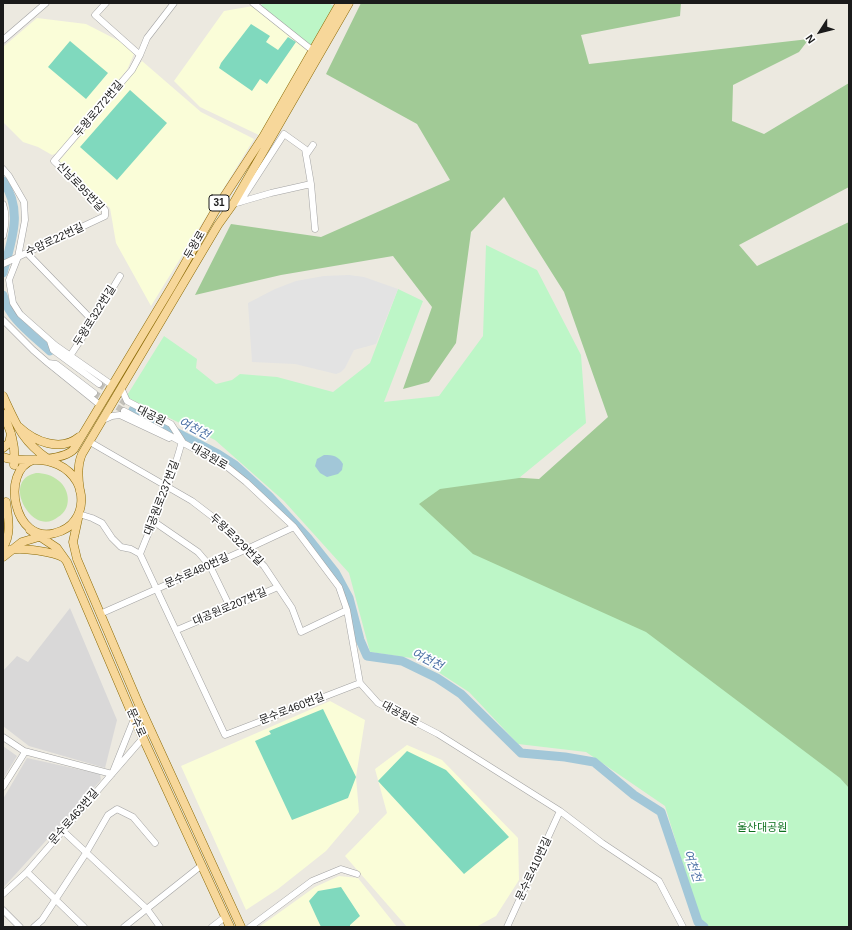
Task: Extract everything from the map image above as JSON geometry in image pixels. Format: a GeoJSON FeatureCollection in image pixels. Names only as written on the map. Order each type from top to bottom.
{"type":"FeatureCollection","features":[{"type":"Feature","properties":{"kind":"main road","name":"두왕로"},"geometry":{"type":"LineString","coordinates":[[33,460],[60,457],[69,454],[74,449],[218,206],[264,137],[340,3]]}},
{"type":"Feature","properties":{"kind":"main road"},"geometry":{"type":"LineString","coordinates":[[6,548],[64,530],[73,523],[79,514],[81,504],[79,477],[80,458],[122,390],[218,225],[236,203],[349,3]]}},
{"type":"Feature","properties":{"kind":"main road"},"geometry":{"type":"LineString","coordinates":[[3,396],[15,422],[28,443],[47,458],[71,473],[75,478],[80,491]]}},
{"type":"Feature","properties":{"kind":"main road"},"geometry":{"type":"LineString","coordinates":[[3,414],[11,431],[14,442],[14,460],[7,494],[9,531],[3,556]]}},
{"type":"Feature","properties":{"kind":"main road"},"geometry":{"type":"LineString","coordinates":[[15,422],[30,435],[45,442],[57,445],[68,444],[83,434]]}},
{"type":"Feature","properties":{"kind":"main road"},"geometry":{"type":"LineString","coordinates":[[3,448],[10,440],[11,431]]}},
{"type":"Feature","properties":{"kind":"main road"},"geometry":{"type":"LineString","coordinates":[[3,457],[14,460],[45,460],[56,464]]}},
{"type":"Feature","properties":{"kind":"main road"},"geometry":{"type":"LineString","coordinates":[[12,471],[22,463],[33,460]]}},
{"type":"Feature","properties":{"kind":"main road"},"geometry":{"type":"LineString","coordinates":[[7,494],[21,522],[30,530],[43,536]]}},
{"type":"Feature","properties":{"kind":"main road","name":"문수로"},"geometry":{"type":"LineString","coordinates":[[79,514],[73,542],[74,552],[146,722],[242,927]]}},
{"type":"Feature","properties":{"kind":"main road","name":"문수로"},"geometry":{"type":"LineString","coordinates":[[43,536],[57,548],[67,562],[134,718],[230,927]]}},
{"type":"Feature","properties":{"kind":"main road"},"geometry":{"type":"LineString","coordinates":[[3,538],[6,548]]}},
{"type":"Feature","properties":{"kind":"main road"},"geometry":{"type":"LineString","coordinates":[[6,548],[56,554],[67,562]]}},
{"type":"Feature","properties":{"kind":"main road"},"geometry":{"type":"LineString","coordinates":[[146,722],[147,728],[143,738],[152,741],[161,753]]}},
{"type":"Feature","properties":{"kind":"main road"},"geometry":{"type":"LineString","coordinates":[[162,779],[159,770],[161,765],[165,766],[171,775]]}},
{"type":"Feature","properties":{"kind":"main road"},"geometry":{"type":"LineString","coordinates":[[217,897],[222,905],[227,907],[229,903],[226,894]]}},
{"type":"Feature","properties":{"kind":"street"},"geometry":{"type":"LineString","coordinates":[[3,40],[46,3]]}},
{"type":"Feature","properties":{"kind":"street"},"geometry":{"type":"LineString","coordinates":[[106,3],[94,14],[140,55]]}},
{"type":"Feature","properties":{"kind":"street","name":"두왕로272번길"},"geometry":{"type":"LineString","coordinates":[[54,161],[132,70],[147,38],[174,3]]}},
{"type":"Feature","properties":{"kind":"street"},"geometry":{"type":"LineString","coordinates":[[253,3],[312,50]]}},
{"type":"Feature","properties":{"kind":"street"},"geometry":{"type":"LineString","coordinates":[[236,203],[284,134],[304,149],[306,155],[311,184],[315,229]]}},
{"type":"Feature","properties":{"kind":"street"},"geometry":{"type":"LineString","coordinates":[[306,155],[313,145]]}},
{"type":"Feature","properties":{"kind":"street","name":"신남로95번길"},"geometry":{"type":"LineString","coordinates":[[54,161],[105,210],[106,214]]}},
{"type":"Feature","properties":{"kind":"street","name":"두왕로322번길"},"geometry":{"type":"LineString","coordinates":[[3,169],[9,176],[24,202],[24,220],[18,257],[9,280],[13,303],[20,314],[49,340],[112,386]]}},
{"type":"Feature","properties":{"kind":"street"},"geometry":{"type":"LineString","coordinates":[[218,206],[236,203],[311,184]]}},
{"type":"Feature","properties":{"kind":"street"},"geometry":{"type":"LineString","coordinates":[[3,204],[6,211],[6,225],[3,236]]}},
{"type":"Feature","properties":{"kind":"street","name":"수암로22번길"},"geometry":{"type":"LineString","coordinates":[[3,264],[102,218],[106,214]]}},
{"type":"Feature","properties":{"kind":"street"},"geometry":{"type":"LineString","coordinates":[[27,253],[93,321]]}},
{"type":"Feature","properties":{"kind":"street","name":"두왕로322번길"},"geometry":{"type":"LineString","coordinates":[[70,356],[120,276]]}},
{"type":"Feature","properties":{"kind":"street"},"geometry":{"type":"LineString","coordinates":[[3,320],[48,364],[100,405]]}},
{"type":"Feature","properties":{"kind":"street"},"geometry":{"type":"LineString","coordinates":[[49,340],[53,350],[99,384]]}},
{"type":"Feature","properties":{"kind":"street"},"geometry":{"type":"LineString","coordinates":[[48,364],[56,364],[94,393]]}},
{"type":"Feature","properties":{"kind":"street"},"geometry":{"type":"LineString","coordinates":[[122,390],[127,403],[171,424],[182,441]]}},
{"type":"Feature","properties":{"kind":"street"},"geometry":{"type":"LineString","coordinates":[[122,413],[122,408],[127,403]]}},
{"type":"Feature","properties":{"kind":"street"},"geometry":{"type":"LineString","coordinates":[[103,420],[122,413],[170,439],[182,441]]}},
{"type":"Feature","properties":{"kind":"street","name":"대공원로237번길"},"geometry":{"type":"LineString","coordinates":[[140,554],[168,488],[176,466],[182,441]]}},
{"type":"Feature","properties":{"kind":"street","name":"대공원로"},"geometry":{"type":"LineString","coordinates":[[182,441],[226,466],[246,482],[294,527],[339,587],[348,610],[360,683],[378,703],[438,734],[560,811],[602,843],[658,880],[683,927]]}},
{"type":"Feature","properties":{"kind":"street","name":"두왕로329번길"},"geometry":{"type":"LineString","coordinates":[[90,442],[192,501],[222,524],[264,566],[278,587]]}},
{"type":"Feature","properties":{"kind":"street"},"geometry":{"type":"LineString","coordinates":[[79,514],[92,518],[102,524],[112,538],[121,547],[131,549],[140,554],[177,630]]}},
{"type":"Feature","properties":{"kind":"street"},"geometry":{"type":"LineString","coordinates":[[153,521],[198,552],[210,566],[230,608]]}},
{"type":"Feature","properties":{"kind":"street","name":"문수로480번길"},"geometry":{"type":"LineString","coordinates":[[100,614],[210,566],[294,527]]}},
{"type":"Feature","properties":{"kind":"street","name":"대공원로207번길"},"geometry":{"type":"LineString","coordinates":[[177,630],[278,587],[292,608],[301,632],[348,610]]}},
{"type":"Feature","properties":{"kind":"street","name":"문수로460번길"},"geometry":{"type":"LineString","coordinates":[[177,630],[224,735],[360,683]]}},
{"type":"Feature","properties":{"kind":"street"},"geometry":{"type":"LineString","coordinates":[[3,737],[25,752],[112,774],[134,718]]}},
{"type":"Feature","properties":{"kind":"street","name":"문수로463번길"},"geometry":{"type":"LineString","coordinates":[[3,894],[27,872],[143,738]]}},
{"type":"Feature","properties":{"kind":"street"},"geometry":{"type":"LineString","coordinates":[[3,787],[25,752]]}},
{"type":"Feature","properties":{"kind":"street"},"geometry":{"type":"LineString","coordinates":[[34,927],[42,920],[56,899],[86,853],[108,815],[117,809],[133,817],[155,843]]}},
{"type":"Feature","properties":{"kind":"street","name":"문수로410번길"},"geometry":{"type":"LineString","coordinates":[[507,927],[560,811]]}},
{"type":"Feature","properties":{"kind":"street"},"geometry":{"type":"LineString","coordinates":[[62,830],[147,909],[160,927]]}},
{"type":"Feature","properties":{"kind":"street"},"geometry":{"type":"LineString","coordinates":[[124,927],[202,865]]}},
{"type":"Feature","properties":{"kind":"street"},"geometry":{"type":"LineString","coordinates":[[250,927],[312,881],[341,869],[357,874]]}},
{"type":"Feature","properties":{"kind":"street"},"geometry":{"type":"LineString","coordinates":[[27,872],[84,927]]}},
{"type":"Feature","properties":{"kind":"street"},"geometry":{"type":"LineString","coordinates":[[3,910],[20,927]]}},
{"type":"Feature","properties":{"kind":"street"},"geometry":{"type":"LineString","coordinates":[[212,927],[226,917]]}},
{"type":"Feature","properties":{"kind":"shaded area"},"geometry":{"type":"Polygon","coordinates":[[[253,6],[312,50],[263,137],[200,107],[174,81],[224,11],[253,6]]]}},
{"type":"Feature","properties":{"kind":"shaded area"},"geometry":{"type":"Polygon","coordinates":[[[37,18],[86,24],[123,43],[134,54],[127,70],[57,153],[52,155],[38,147],[23,142],[3,122],[3,47],[37,18]]]}},
{"type":"Feature","properties":{"kind":"shaded area"},"geometry":{"type":"Polygon","coordinates":[[[142,61],[201,112],[254,139],[151,306],[116,243],[110,208],[59,164],[60,160],[142,61]]]}},
{"type":"Feature","properties":{"kind":"shaded area"},"geometry":{"type":"Polygon","coordinates":[[[349,275],[364,277],[398,289],[376,344],[354,350],[345,368],[336,374],[295,364],[252,362],[248,303],[275,289],[296,281],[324,276],[349,275]]]}},
{"type":"Feature","properties":{"kind":"shaded area"},"geometry":{"type":"Polygon","coordinates":[[[70,608],[117,720],[105,768],[29,746],[3,726],[3,671],[17,656],[28,662],[70,608]]]}},
{"type":"Feature","properties":{"kind":"shaded area"},"geometry":{"type":"Polygon","coordinates":[[[330,701],[365,720],[356,777],[359,812],[326,851],[278,889],[246,910],[181,766],[330,701]]]}},
{"type":"Feature","properties":{"kind":"shaded area"},"geometry":{"type":"Polygon","coordinates":[[[407,745],[442,760],[518,838],[519,880],[496,916],[476,927],[407,927],[345,856],[387,813],[375,769],[407,745]]]}},
{"type":"Feature","properties":{"kind":"shaded area"},"geometry":{"type":"Polygon","coordinates":[[[3,746],[17,756],[3,779],[3,746]]]}},
{"type":"Feature","properties":{"kind":"shaded area"},"geometry":{"type":"Polygon","coordinates":[[[27,758],[100,774],[101,780],[3,888],[3,799],[27,758]]]}},
{"type":"Feature","properties":{"kind":"shaded area"},"geometry":{"type":"Polygon","coordinates":[[[339,876],[358,878],[397,927],[259,927],[315,887],[339,876]]]}},
{"type":"Feature","properties":{"kind":"green space"},"geometry":{"type":"Polygon","coordinates":[[[266,3],[328,3],[337,8],[312,50],[257,6],[266,3]]]}},
{"type":"Feature","properties":{"kind":"green space"},"geometry":{"type":"Polygon","coordinates":[[[361,3],[681,3],[680,16],[581,35],[589,64],[809,39],[799,52],[733,85],[732,121],[764,134],[849,83],[849,187],[739,245],[757,266],[849,222],[849,927],[342,517],[431,472],[539,479],[608,417],[564,292],[504,197],[471,232],[456,343],[429,382],[403,389],[432,307],[393,256],[281,275],[195,295],[231,224],[321,237],[450,180],[417,124],[326,74],[361,3]]]}},
{"type":"Feature","properties":{"kind":"green space"},"geometry":{"type":"Polygon","coordinates":[[[251,24],[270,36],[266,42],[278,50],[288,37],[296,42],[267,84],[260,79],[252,91],[219,68],[221,63],[251,24]]]}},
{"type":"Feature","properties":{"kind":"green space"},"geometry":{"type":"Polygon","coordinates":[[[70,41],[108,73],[86,99],[48,67],[70,41]]]}},
{"type":"Feature","properties":{"kind":"green space"},"geometry":{"type":"Polygon","coordinates":[[[130,90],[167,123],[117,180],[80,147],[130,90]]]}},
{"type":"Feature","properties":{"kind":"green space","name":"울산대공원"},"geometry":{"type":"Polygon","coordinates":[[[486,245],[537,270],[581,355],[586,423],[519,478],[440,489],[419,504],[473,554],[646,632],[840,778],[849,788],[849,927],[702,927],[665,806],[586,752],[518,744],[469,692],[418,659],[370,652],[349,573],[284,501],[215,440],[126,397],[164,336],[197,359],[196,368],[216,384],[232,380],[240,374],[277,377],[333,392],[370,363],[398,289],[423,301],[384,402],[439,396],[483,336],[486,245]]]}},
{"type":"Feature","properties":{"kind":"green space"},"geometry":{"type":"Polygon","coordinates":[[[36,473],[42,473],[54,477],[63,485],[67,494],[68,499],[66,509],[63,514],[54,520],[43,522],[34,518],[24,505],[20,490],[22,482],[27,477],[36,473]]]}},
{"type":"Feature","properties":{"kind":"green space"},"geometry":{"type":"Polygon","coordinates":[[[323,709],[356,777],[348,798],[292,820],[255,741],[271,734],[269,731],[323,709]]]}},
{"type":"Feature","properties":{"kind":"green space"},"geometry":{"type":"Polygon","coordinates":[[[407,751],[446,770],[509,837],[464,874],[378,781],[407,751]]]}},
{"type":"Feature","properties":{"kind":"green space"},"geometry":{"type":"Polygon","coordinates":[[[341,887],[360,916],[350,925],[350,927],[321,927],[309,901],[318,891],[341,887]]]}},
{"type":"Feature","properties":{"kind":"water"},"geometry":{"type":"Polygon","coordinates":[[[324,455],[335,456],[341,461],[343,464],[342,470],[338,474],[327,477],[320,473],[315,466],[317,459],[324,455]]]}},
{"type":"Feature","properties":{"kind":"waterway","name":"여천천"},"geometry":{"type":"LineString","coordinates":[[3,181],[13,204],[14,215],[12,238],[3,273]]}},
{"type":"Feature","properties":{"kind":"waterway","name":"여천천"},"geometry":{"type":"LineString","coordinates":[[3,295],[10,312],[29,333],[50,351]]}},
{"type":"Feature","properties":{"kind":"waterway","name":"여천천"},"geometry":{"type":"LineString","coordinates":[[133,410],[218,454],[235,465],[269,496],[308,538],[335,572],[349,598],[360,640],[367,656],[402,661],[437,678],[461,694],[521,753],[565,757],[594,762],[634,795],[661,812],[698,922],[704,927]]}},
{"type":"Feature","properties":{"kind":"tunnel"},"geometry":{"type":"LineString","coordinates":[[99,384],[128,405]]}},
{"type":"Feature","properties":{"kind":"tunnel"},"geometry":{"type":"LineString","coordinates":[[94,393],[124,411]]}}]}
